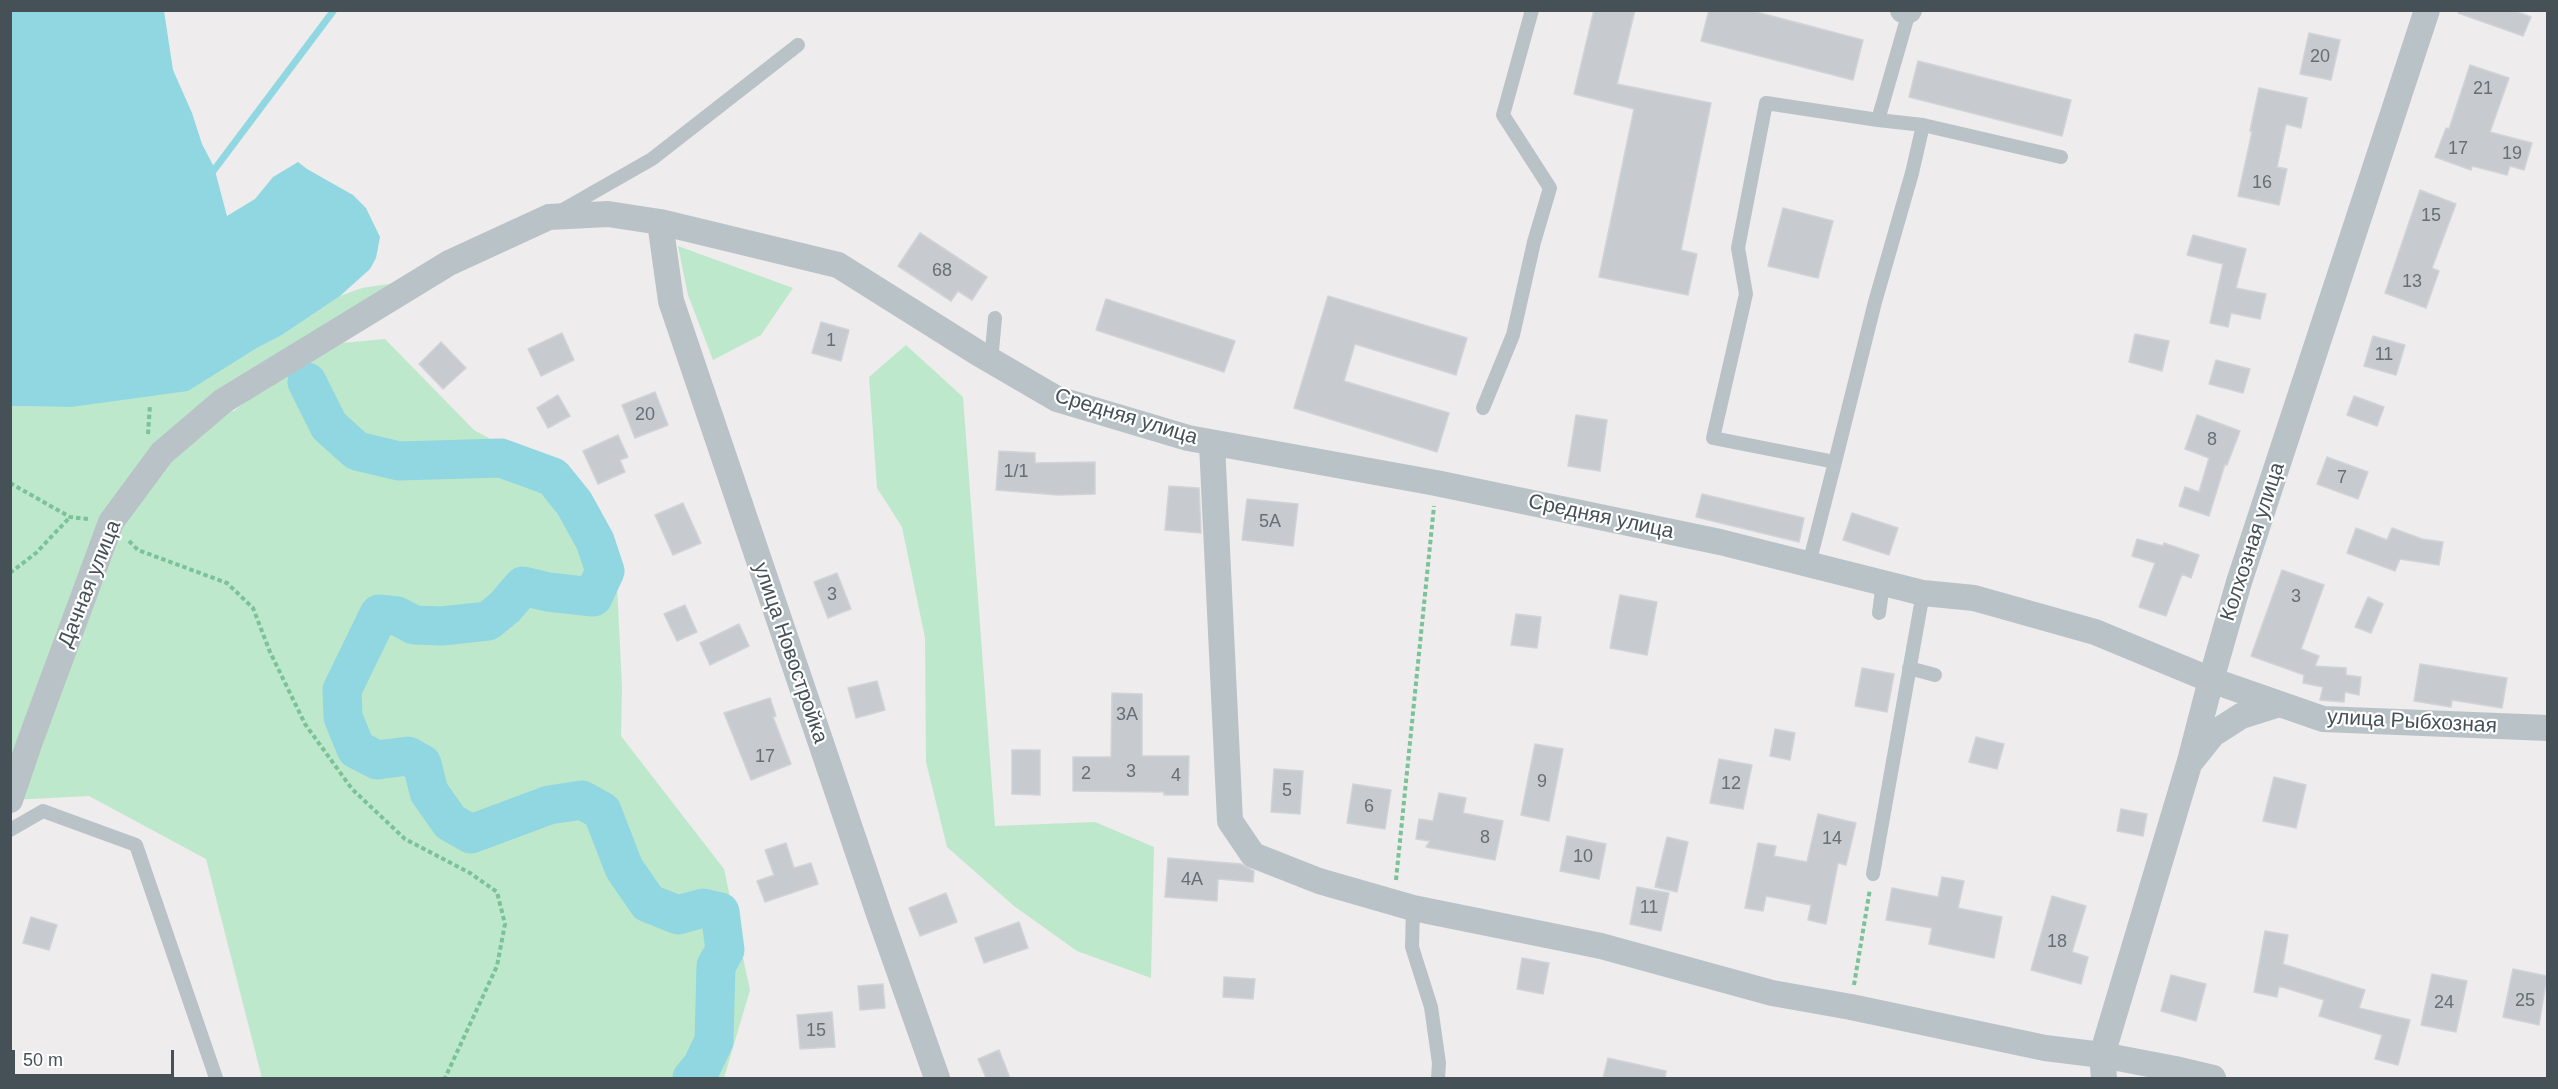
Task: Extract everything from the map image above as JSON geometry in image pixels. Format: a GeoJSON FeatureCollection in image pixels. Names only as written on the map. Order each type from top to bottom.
{"type":"FeatureCollection","features":[{"type":"Feature","properties":{"kind":"street","name":"Колхозная улица"},"geometry":{"type":"LineString","coordinates":[[2103,1066],[2239,582],[2427,10]]}},
{"type":"Feature","properties":{"kind":"street","name":"Средняя улица"},"geometry":{"type":"LineString","coordinates":[[549,217],[608,214],[660,222],[838,265],[991,361],[1057,399],[1212,444],[1436,483],[1720,542],[1923,593],[1974,598],[2095,632],[2211,680]]}},
{"type":"Feature","properties":{"kind":"street","name":"Дачная улица"},"geometry":{"type":"LineString","coordinates":[[10,800],[28,744],[111,522],[162,453],[224,401],[449,263],[549,217]]}},
{"type":"Feature","properties":{"kind":"street","name":"улица Новостройка"},"geometry":{"type":"LineString","coordinates":[[660,222],[671,301],[937,1078]]}},
{"type":"Feature","properties":{"kind":"street"},"geometry":{"type":"LineString","coordinates":[[1212,444],[1230,821],[1253,855],[1319,881],[1403,905],[1600,946],[1772,993],[1851,1007],[2045,1048],[2103,1066],[2175,1068],[2213,1078]]}},
{"type":"Feature","properties":{"kind":"street","name":"улица Рыбхозная"},"geometry":{"type":"LineString","coordinates":[[2211,680],[2324,719],[2547,728]]}},
{"type":"Feature","properties":{"kind":"street"},"geometry":{"type":"LineString","coordinates":[[2190,761],[2213,734],[2241,716],[2279,705]]}},
{"type":"Feature","properties":{"kind":"lane"},"geometry":{"type":"LineString","coordinates":[[1483,408],[1513,335],[1534,242],[1550,188],[1503,115],[1532,10]]}},
{"type":"Feature","properties":{"kind":"lane"},"geometry":{"type":"LineString","coordinates":[[1878,120],[1907,11]]}},
{"type":"Feature","properties":{"kind":"lane"},"geometry":{"type":"LineString","coordinates":[[549,217],[652,159],[798,45]]}},
{"type":"Feature","properties":{"kind":"lane"},"geometry":{"type":"LineString","coordinates":[[1834,462],[1713,438],[1746,294],[1738,248],[1766,103],[1923,125],[2061,157]]}},
{"type":"Feature","properties":{"kind":"lane"},"geometry":{"type":"LineString","coordinates":[[1809,564],[1875,302],[1912,173],[1923,125]]}},
{"type":"Feature","properties":{"kind":"lane"},"geometry":{"type":"LineString","coordinates":[[991,361],[995,318]]}},
{"type":"Feature","properties":{"kind":"lane"},"geometry":{"type":"LineString","coordinates":[[1879,613],[1884,583]]}},
{"type":"Feature","properties":{"kind":"lane"},"geometry":{"type":"LineString","coordinates":[[1873,874],[1923,593]]}},
{"type":"Feature","properties":{"kind":"lane"},"geometry":{"type":"LineString","coordinates":[[1909,668],[1935,675]]}},
{"type":"Feature","properties":{"kind":"lane"},"geometry":{"type":"LineString","coordinates":[[10,830],[42,811],[136,845],[216,1078]]}},
{"type":"Feature","properties":{"kind":"lane"},"geometry":{"type":"LineString","coordinates":[[1403,905],[1412,947],[1431,1007],[1439,1064],[1438,1078]]}},
{"type":"Feature","properties":{"kind":"path"},"geometry":{"type":"LineString","coordinates":[[10,483],[70,517],[111,522],[138,550],[227,583],[252,608],[270,652],[305,724],[352,789],[405,839],[470,873],[497,892],[505,924],[497,966],[445,1078]]}},
{"type":"Feature","properties":{"kind":"path"},"geometry":{"type":"LineString","coordinates":[[1403,905],[1436,483]]}},
{"type":"Feature","properties":{"kind":"path"},"geometry":{"type":"LineString","coordinates":[[10,573],[36,553],[70,517]]}},
{"type":"Feature","properties":{"kind":"path"},"geometry":{"type":"LineString","coordinates":[[1851,1007],[1873,874]]}},
{"type":"Feature","properties":{"kind":"green space"},"geometry":{"type":"Polygon","coordinates":[[[678,246],[793,288],[761,335],[713,360],[688,295],[678,246]]]}},
{"type":"Feature","properties":{"kind":"green space"},"geometry":{"type":"Polygon","coordinates":[[[395,283],[211,394],[197,407],[234,411],[270,382],[331,344],[385,339],[474,430],[591,494],[616,566],[622,687],[621,736],[724,869],[750,990],[724,1078],[262,1078],[206,859],[89,796],[11,800],[11,406],[71,407],[255,349],[282,335],[340,296],[362,288],[395,283]]]}},
{"type":"Feature","properties":{"kind":"green space"},"geometry":{"type":"Polygon","coordinates":[[[906,345],[963,397],[995,826],[1095,822],[1154,847],[1151,978],[1077,951],[1014,906],[947,847],[926,762],[925,638],[902,527],[877,488],[869,377],[906,345]]]}},
{"type":"Feature","properties":{"kind":"water"},"geometry":{"type":"Polygon","coordinates":[[[11,10],[164,11],[173,70],[192,113],[202,144],[214,167],[227,216],[255,199],[273,177],[298,162],[353,195],[366,208],[380,237],[376,258],[370,269],[340,296],[282,335],[188,391],[71,407],[11,406],[11,10]]]}},
{"type":"Feature","properties":{"kind":"building"},"geometry":{"type":"Polygon","coordinates":[[[1594,10],[1635,10],[1617,84],[1711,103],[1681,250],[1697,254],[1688,295],[1599,277],[1634,109],[1574,94],[1594,10]]]}},
{"type":"Feature","properties":{"kind":"building"},"geometry":{"type":"Polygon","coordinates":[[[1709,10],[1749,10],[1863,40],[1853,80],[1701,41],[1709,10]]]}},
{"type":"Feature","properties":{"kind":"building"},"geometry":{"type":"Polygon","coordinates":[[[2459,10],[2513,10],[2531,17],[2523,36],[2458,13],[2459,10]]]}},
{"type":"Feature","properties":{"kind":"building"},"geometry":{"type":"Polygon","coordinates":[[[2309,33],[2340,40],[2331,80],[2300,74],[2309,33]]]}},
{"type":"Feature","properties":{"kind":"building"},"geometry":{"type":"Polygon","coordinates":[[[1918,61],[2071,100],[2062,136],[1909,97],[1918,61]]]}},
{"type":"Feature","properties":{"kind":"building"},"geometry":{"type":"Polygon","coordinates":[[[2470,65],[2509,78],[2490,132],[2532,143],[2524,170],[2510,166],[2507,175],[2472,166],[2471,170],[2435,157],[2446,128],[2449,129],[2470,65]]]}},
{"type":"Feature","properties":{"kind":"building"},"geometry":{"type":"Polygon","coordinates":[[[2259,88],[2307,98],[2301,128],[2286,124],[2277,167],[2287,169],[2279,205],[2238,196],[2259,88]]]}},
{"type":"Feature","properties":{"kind":"building"},"geometry":{"type":"Polygon","coordinates":[[[2420,190],[2456,204],[2432,268],[2439,271],[2426,308],[2385,293],[2420,190]]]}},
{"type":"Feature","properties":{"kind":"building"},"geometry":{"type":"Polygon","coordinates":[[[1783,208],[1833,221],[1818,278],[1768,266],[1783,208]]]}},
{"type":"Feature","properties":{"kind":"building"},"geometry":{"type":"Polygon","coordinates":[[[920,233],[987,277],[972,300],[958,291],[951,301],[898,266],[920,233]]]}},
{"type":"Feature","properties":{"kind":"building"},"geometry":{"type":"Polygon","coordinates":[[[2193,235],[2246,249],[2236,288],[2266,294],[2260,319],[2231,313],[2228,327],[2210,323],[2223,264],[2187,255],[2193,235]]]}},
{"type":"Feature","properties":{"kind":"building"},"geometry":{"type":"Polygon","coordinates":[[[1328,296],[1467,338],[1456,375],[1355,344],[1344,381],[1449,413],[1437,452],[1294,408],[1328,296]]]}},
{"type":"Feature","properties":{"kind":"building"},"geometry":{"type":"Polygon","coordinates":[[[1106,299],[1235,341],[1224,372],[1096,330],[1106,299]]]}},
{"type":"Feature","properties":{"kind":"building"},"geometry":{"type":"Polygon","coordinates":[[[821,322],[849,330],[841,361],[812,353],[821,322]]]}},
{"type":"Feature","properties":{"kind":"building"},"geometry":{"type":"Polygon","coordinates":[[[562,333],[574,360],[541,376],[528,349],[562,333]]]}},
{"type":"Feature","properties":{"kind":"building"},"geometry":{"type":"Polygon","coordinates":[[[2135,334],[2169,341],[2162,371],[2129,362],[2135,334]]]}},
{"type":"Feature","properties":{"kind":"building"},"geometry":{"type":"Polygon","coordinates":[[[2373,336],[2405,345],[2396,375],[2364,366],[2373,336]]]}},
{"type":"Feature","properties":{"kind":"building"},"geometry":{"type":"Polygon","coordinates":[[[441,342],[466,368],[443,389],[419,364],[441,342]]]}},
{"type":"Feature","properties":{"kind":"building"},"geometry":{"type":"Polygon","coordinates":[[[2216,360],[2250,369],[2243,393],[2209,384],[2216,360]]]}},
{"type":"Feature","properties":{"kind":"building"},"geometry":{"type":"Polygon","coordinates":[[[655,392],[668,425],[635,438],[622,405],[655,392]]]}},
{"type":"Feature","properties":{"kind":"building"},"geometry":{"type":"Polygon","coordinates":[[[558,395],[570,416],[548,428],[537,408],[558,395]]]}},
{"type":"Feature","properties":{"kind":"building"},"geometry":{"type":"Polygon","coordinates":[[[2354,396],[2384,407],[2377,426],[2347,415],[2354,396]]]}},
{"type":"Feature","properties":{"kind":"building"},"geometry":{"type":"Polygon","coordinates":[[[1576,415],[1607,420],[1600,471],[1568,466],[1576,415]]]}},
{"type":"Feature","properties":{"kind":"building"},"geometry":{"type":"Polygon","coordinates":[[[2197,415],[2240,431],[2227,465],[2225,464],[2209,516],[2179,506],[2185,487],[2199,492],[2209,458],[2185,449],[2197,415]]]}},
{"type":"Feature","properties":{"kind":"building"},"geometry":{"type":"Polygon","coordinates":[[[618,435],[628,457],[620,460],[625,472],[598,484],[583,451],[618,435]]]}},
{"type":"Feature","properties":{"kind":"building"},"geometry":{"type":"Polygon","coordinates":[[[999,451],[1035,453],[1035,463],[1095,462],[1095,494],[1058,495],[996,490],[999,451]]]}},
{"type":"Feature","properties":{"kind":"building"},"geometry":{"type":"Polygon","coordinates":[[[2327,457],[2368,472],[2358,499],[2317,484],[2327,457]]]}},
{"type":"Feature","properties":{"kind":"building"},"geometry":{"type":"Polygon","coordinates":[[[1169,486],[1199,488],[1201,533],[1165,530],[1169,486]]]}},
{"type":"Feature","properties":{"kind":"building"},"geometry":{"type":"Polygon","coordinates":[[[1702,494],[1804,518],[1799,542],[1696,517],[1702,494]]]}},
{"type":"Feature","properties":{"kind":"building"},"geometry":{"type":"Polygon","coordinates":[[[1247,499],[1298,504],[1293,546],[1242,540],[1247,499]]]}},
{"type":"Feature","properties":{"kind":"building"},"geometry":{"type":"Polygon","coordinates":[[[683,503],[701,543],[673,555],[655,515],[683,503]]]}},
{"type":"Feature","properties":{"kind":"building"},"geometry":{"type":"Polygon","coordinates":[[[1852,513],[1898,528],[1889,555],[1843,540],[1852,513]]]}},
{"type":"Feature","properties":{"kind":"building"},"geometry":{"type":"Polygon","coordinates":[[[2356,528],[2387,540],[2392,528],[2422,539],[2443,542],[2439,565],[2400,559],[2395,571],[2347,553],[2356,528]]]}},
{"type":"Feature","properties":{"kind":"building"},"geometry":{"type":"Polygon","coordinates":[[[2137,539],[2163,546],[2164,543],[2199,555],[2191,578],[2182,574],[2166,616],[2139,607],[2155,563],[2132,556],[2137,539]]]}},
{"type":"Feature","properties":{"kind":"building"},"geometry":{"type":"Polygon","coordinates":[[[2282,570],[2324,585],[2301,649],[2319,656],[2315,666],[2346,668],[2346,675],[2361,677],[2359,695],[2345,692],[2344,702],[2320,700],[2323,687],[2303,683],[2304,675],[2251,656],[2282,570]]]}},
{"type":"Feature","properties":{"kind":"building"},"geometry":{"type":"Polygon","coordinates":[[[837,573],[851,609],[828,618],[814,582],[837,573]]]}},
{"type":"Feature","properties":{"kind":"building"},"geometry":{"type":"Polygon","coordinates":[[[1620,595],[1657,602],[1647,655],[1610,648],[1620,595]]]}},
{"type":"Feature","properties":{"kind":"building"},"geometry":{"type":"Polygon","coordinates":[[[2368,597],[2383,604],[2371,633],[2355,627],[2368,597]]]}},
{"type":"Feature","properties":{"kind":"building"},"geometry":{"type":"Polygon","coordinates":[[[685,605],[697,632],[677,641],[664,614],[685,605]]]}},
{"type":"Feature","properties":{"kind":"building"},"geometry":{"type":"Polygon","coordinates":[[[1516,614],[1541,617],[1537,648],[1511,645],[1516,614]]]}},
{"type":"Feature","properties":{"kind":"building"},"geometry":{"type":"Polygon","coordinates":[[[739,624],[749,646],[710,665],[700,643],[739,624]]]}},
{"type":"Feature","properties":{"kind":"building"},"geometry":{"type":"Polygon","coordinates":[[[2420,664],[2507,678],[2502,708],[2452,700],[2451,707],[2414,701],[2420,664]]]}},
{"type":"Feature","properties":{"kind":"building"},"geometry":{"type":"Polygon","coordinates":[[[1862,668],[1894,674],[1887,712],[1855,706],[1862,668]]]}},
{"type":"Feature","properties":{"kind":"building"},"geometry":{"type":"Polygon","coordinates":[[[877,681],[885,710],[856,718],[848,688],[877,681]]]}},
{"type":"Feature","properties":{"kind":"building"},"geometry":{"type":"Polygon","coordinates":[[[1112,693],[1142,694],[1142,756],[1189,756],[1188,795],[1164,795],[1164,792],[1073,791],[1073,757],[1111,757],[1112,693]]]}},
{"type":"Feature","properties":{"kind":"building"},"geometry":{"type":"Polygon","coordinates":[[[770,698],[776,716],[773,717],[791,764],[751,780],[724,713],[770,698]]]}},
{"type":"Feature","properties":{"kind":"building"},"geometry":{"type":"Polygon","coordinates":[[[1775,729],[1795,733],[1790,760],[1770,756],[1775,729]]]}},
{"type":"Feature","properties":{"kind":"building"},"geometry":{"type":"Polygon","coordinates":[[[1976,737],[2004,744],[1997,769],[1969,762],[1976,737]]]}},
{"type":"Feature","properties":{"kind":"building"},"geometry":{"type":"Polygon","coordinates":[[[1535,744],[1563,749],[1549,821],[1521,815],[1535,744]]]}},
{"type":"Feature","properties":{"kind":"building"},"geometry":{"type":"Polygon","coordinates":[[[1012,750],[1040,750],[1040,795],[1012,794],[1012,750]]]}},
{"type":"Feature","properties":{"kind":"building"},"geometry":{"type":"Polygon","coordinates":[[[1719,759],[1752,765],[1743,809],[1710,803],[1719,759]]]}},
{"type":"Feature","properties":{"kind":"building"},"geometry":{"type":"Polygon","coordinates":[[[1274,769],[1303,771],[1300,814],[1271,812],[1274,769]]]}},
{"type":"Feature","properties":{"kind":"building"},"geometry":{"type":"Polygon","coordinates":[[[2274,777],[2306,785],[2296,828],[2263,821],[2274,777]]]}},
{"type":"Feature","properties":{"kind":"building"},"geometry":{"type":"Polygon","coordinates":[[[1353,784],[1391,790],[1385,829],[1347,823],[1353,784]]]}},
{"type":"Feature","properties":{"kind":"building"},"geometry":{"type":"Polygon","coordinates":[[[1439,793],[1466,798],[1463,813],[1503,821],[1495,860],[1426,847],[1430,841],[1416,839],[1419,819],[1433,821],[1439,793]]]}},
{"type":"Feature","properties":{"kind":"building"},"geometry":{"type":"Polygon","coordinates":[[[2121,809],[2147,814],[2143,836],[2117,831],[2121,809]]]}},
{"type":"Feature","properties":{"kind":"building"},"geometry":{"type":"Polygon","coordinates":[[[1818,814],[1856,823],[1846,865],[1838,863],[1826,924],[1808,920],[1811,905],[1766,896],[1763,911],[1745,908],[1758,843],[1776,846],[1774,856],[1807,862],[1818,814]]]}},
{"type":"Feature","properties":{"kind":"building"},"geometry":{"type":"Polygon","coordinates":[[[1567,836],[1606,844],[1599,879],[1560,871],[1567,836]]]}},
{"type":"Feature","properties":{"kind":"building"},"geometry":{"type":"Polygon","coordinates":[[[1667,837],[1688,842],[1677,892],[1655,887],[1667,837]]]}},
{"type":"Feature","properties":{"kind":"building"},"geometry":{"type":"Polygon","coordinates":[[[786,843],[794,868],[811,863],[818,884],[765,902],[757,881],[774,875],[765,850],[786,843]]]}},
{"type":"Feature","properties":{"kind":"building"},"geometry":{"type":"Polygon","coordinates":[[[1168,858],[1241,864],[1254,871],[1253,882],[1218,879],[1217,901],[1165,897],[1168,858]]]}},
{"type":"Feature","properties":{"kind":"building"},"geometry":{"type":"Polygon","coordinates":[[[1942,877],[1964,881],[1958,908],[2002,917],[1994,958],[1929,944],[1932,928],[1886,920],[1892,888],[1938,897],[1942,877]]]}},
{"type":"Feature","properties":{"kind":"building"},"geometry":{"type":"Polygon","coordinates":[[[1637,887],[1669,893],[1661,931],[1630,924],[1637,887]]]}},
{"type":"Feature","properties":{"kind":"building"},"geometry":{"type":"Polygon","coordinates":[[[946,893],[957,922],[920,936],[909,908],[946,893]]]}},
{"type":"Feature","properties":{"kind":"building"},"geometry":{"type":"Polygon","coordinates":[[[2052,896],[2086,906],[2072,952],[2088,957],[2081,984],[2031,970],[2052,896]]]}},
{"type":"Feature","properties":{"kind":"building"},"geometry":{"type":"Polygon","coordinates":[[[31,917],[57,925],[49,950],[23,943],[31,917]]]}},
{"type":"Feature","properties":{"kind":"building"},"geometry":{"type":"Polygon","coordinates":[[[1019,922],[1028,948],[984,963],[975,938],[1019,922]]]}},
{"type":"Feature","properties":{"kind":"building"},"geometry":{"type":"Polygon","coordinates":[[[2265,931],[2288,935],[2283,964],[2365,990],[2359,1008],[2410,1020],[2398,1065],[2375,1059],[2382,1035],[2319,1016],[2324,1000],[2279,986],[2277,997],[2254,992],[2265,931]]]}},
{"type":"Feature","properties":{"kind":"building"},"geometry":{"type":"Polygon","coordinates":[[[1522,958],[1549,963],[1543,994],[1517,989],[1522,958]]]}},
{"type":"Feature","properties":{"kind":"building"},"geometry":{"type":"Polygon","coordinates":[[[2513,969],[2547,976],[2539,1025],[2503,1017],[2513,969]]]}},
{"type":"Feature","properties":{"kind":"building"},"geometry":{"type":"Polygon","coordinates":[[[2432,974],[2467,981],[2456,1032],[2421,1025],[2432,974]]]}},
{"type":"Feature","properties":{"kind":"building"},"geometry":{"type":"Polygon","coordinates":[[[2171,975],[2206,984],[2196,1021],[2161,1011],[2171,975]]]}},
{"type":"Feature","properties":{"kind":"building"},"geometry":{"type":"Polygon","coordinates":[[[1224,977],[1255,979],[1253,999],[1223,997],[1224,977]]]}},
{"type":"Feature","properties":{"kind":"building"},"geometry":{"type":"Polygon","coordinates":[[[883,984],[885,1008],[860,1010],[858,986],[883,984]]]}},
{"type":"Feature","properties":{"kind":"building"},"geometry":{"type":"Polygon","coordinates":[[[832,1012],[835,1047],[800,1049],[797,1015],[832,1012]]]}},
{"type":"Feature","properties":{"kind":"building"},"geometry":{"type":"Polygon","coordinates":[[[999,1050],[1010,1078],[986,1078],[978,1059],[999,1050]]]}},
{"type":"Feature","properties":{"kind":"building"},"geometry":{"type":"Polygon","coordinates":[[[1608,1058],[1666,1071],[1665,1078],[1603,1078],[1608,1058]]]}},
{"type":"Feature","properties":{"kind":"waterway"},"geometry":{"type":"LineString","coordinates":[[211,174],[334,10]]}},
{"type":"Feature","properties":{"kind":"waterway"},"geometry":{"type":"LineString","coordinates":[[307,382],[329,426],[357,451],[399,461],[501,458],[553,477],[574,503],[595,541],[605,571],[593,597],[548,592],[523,586],[505,607],[488,621],[442,626],[414,625],[397,616],[379,614],[342,690],[343,717],[356,749],[377,760],[408,756],[422,764],[429,792],[450,822],[471,834],[549,805],[582,800],[602,811],[624,868],[648,903],[678,915],[703,908],[720,912],[725,950],[716,966],[714,1041],[702,1066],[692,1078]]}}]}
